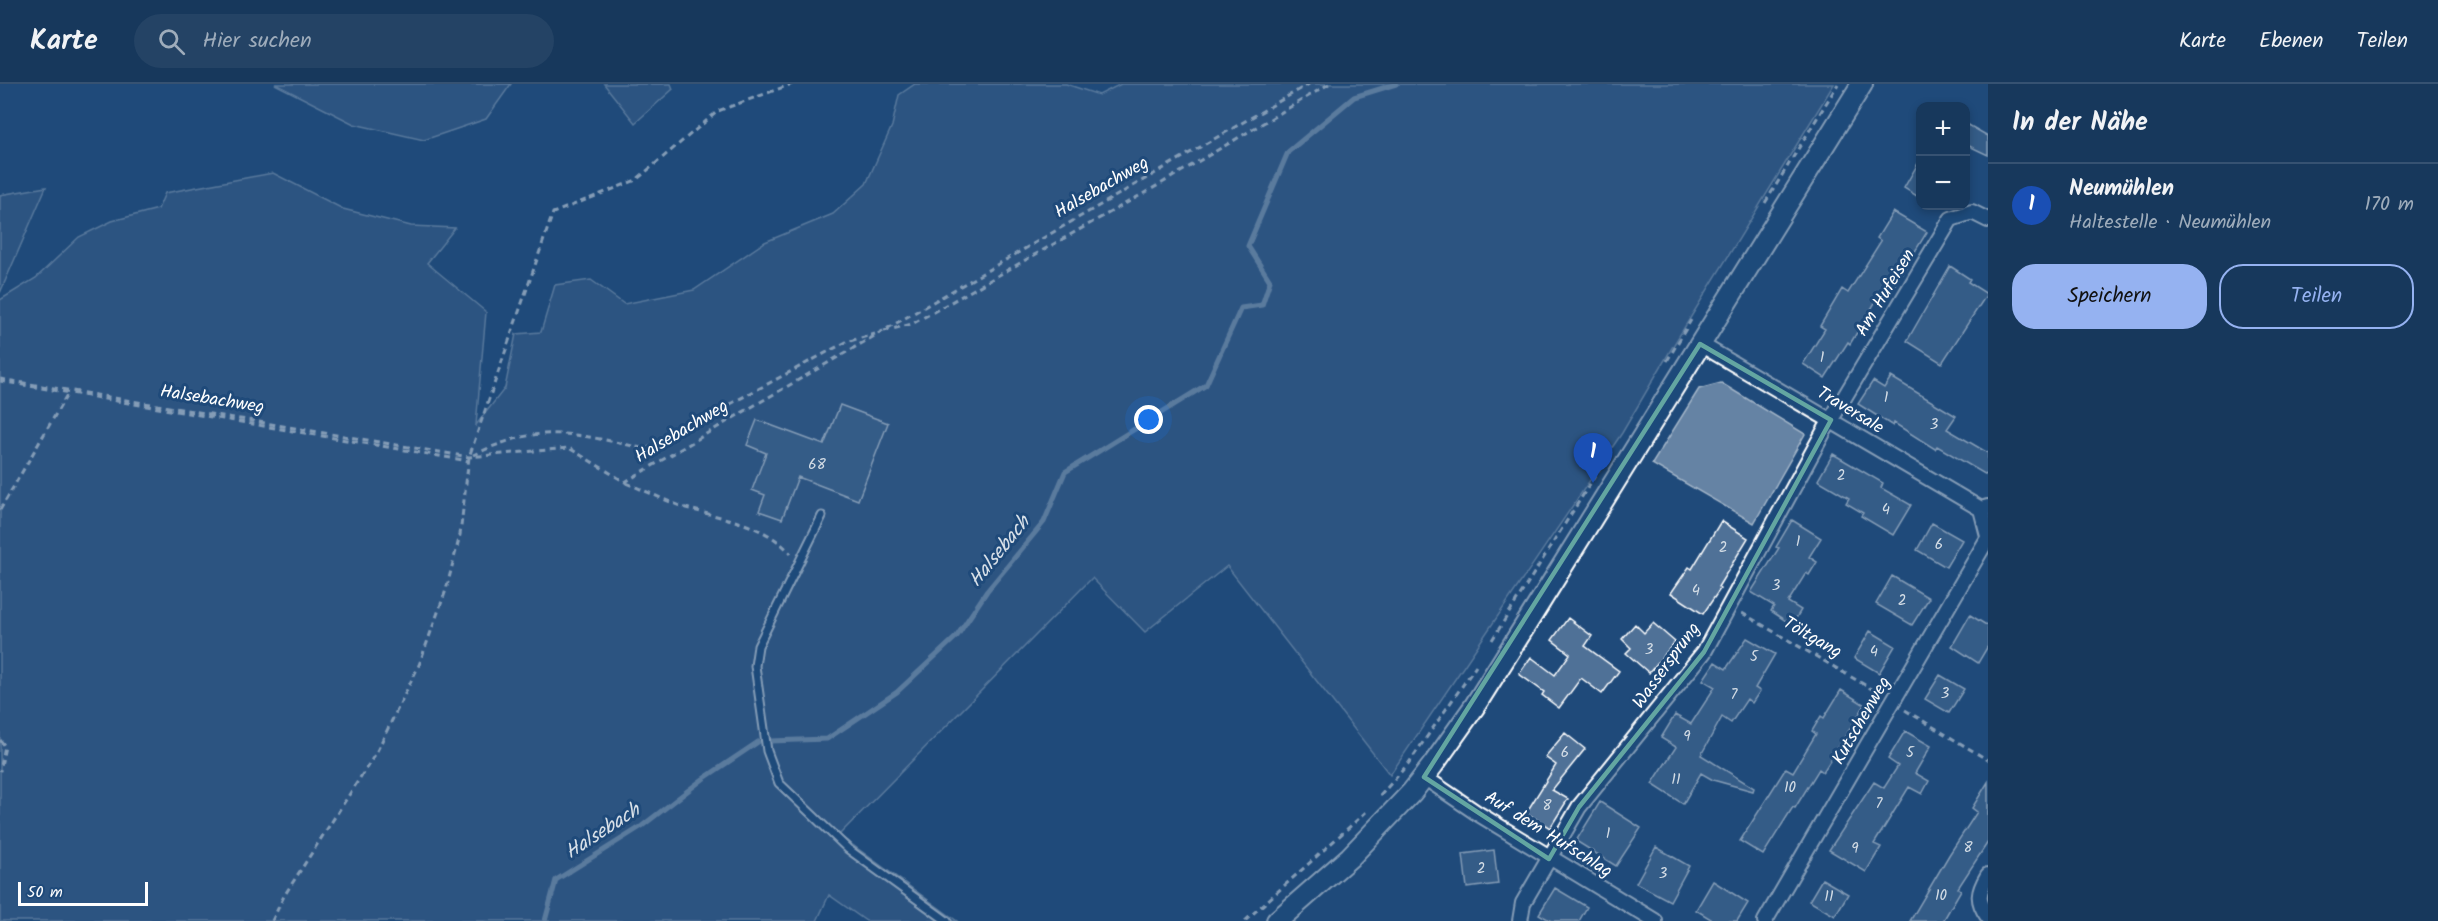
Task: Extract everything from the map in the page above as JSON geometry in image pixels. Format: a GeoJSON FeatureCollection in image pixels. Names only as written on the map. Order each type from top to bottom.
{"type":"FeatureCollection","features":[{"type":"Feature","properties":{"kind":"street"},"geometry":{"type":"LineString","coordinates":[[1277,921],[1350,857],[1424,777],[1504,659],[1862,84]]}},
{"type":"Feature","properties":{"kind":"street","name":"Am Hufeisen"},"geometry":{"type":"LineString","coordinates":[[1831,420],[1951,219],[1972,212],[1988,220]]}},
{"type":"Feature","properties":{"kind":"street","name":"Traversale"},"geometry":{"type":"LineString","coordinates":[[1700,344],[1984,508],[1988,537]]}},
{"type":"Feature","properties":{"kind":"street","name":"Wassersprung"},"geometry":{"type":"LineString","coordinates":[[1520,921],[1523,903],[1579,807],[1704,652],[1831,420]]}},
{"type":"Feature","properties":{"kind":"street","name":"Kutschenweg"},"geometry":{"type":"LineString","coordinates":[[1765,921],[1988,537]]}},
{"type":"Feature","properties":{"kind":"street","name":"Auf dem Hufschlag"},"geometry":{"type":"LineString","coordinates":[[1424,777],[1549,859],[1655,921]]}},
{"type":"Feature","properties":{"kind":"street"},"geometry":{"type":"LineString","coordinates":[[1988,875],[1980,889],[1980,902],[1988,917]]}},
{"type":"Feature","properties":{"kind":"lane"},"geometry":{"type":"LineString","coordinates":[[822,516],[758,646],[755,666],[767,750],[779,783],[848,849],[947,921]]}},
{"type":"Feature","properties":{"kind":"path"},"geometry":{"type":"LineString","coordinates":[[272,921],[284,896],[376,753],[419,665],[446,590],[460,535],[469,459],[553,213],[636,180],[718,111],[792,84]]}},
{"type":"Feature","properties":{"kind":"path","name":"Halsebachweg"},"geometry":{"type":"LineString","coordinates":[[0,380],[469,459],[569,448],[625,483],[880,332],[1309,84]]}},
{"type":"Feature","properties":{"kind":"path"},"geometry":{"type":"LineString","coordinates":[[0,380],[469,459],[497,444],[545,434],[598,439],[646,449],[846,342],[912,324],[1162,183],[1329,84]]}},
{"type":"Feature","properties":{"kind":"path"},"geometry":{"type":"LineString","coordinates":[[1760,211],[1838,84]]}},
{"type":"Feature","properties":{"kind":"path"},"geometry":{"type":"LineString","coordinates":[[1665,363],[1694,316]]}},
{"type":"Feature","properties":{"kind":"path"},"geometry":{"type":"LineString","coordinates":[[0,510],[68,393]]}},
{"type":"Feature","properties":{"kind":"path"},"geometry":{"type":"LineString","coordinates":[[1491,641],[1612,449]]}},
{"type":"Feature","properties":{"kind":"path"},"geometry":{"type":"LineString","coordinates":[[625,483],[685,507],[755,527],[786,548],[798,562]]}},
{"type":"Feature","properties":{"kind":"path","name":"Töltgang"},"geometry":{"type":"LineString","coordinates":[[1729,605],[1882,695]]}},
{"type":"Feature","properties":{"kind":"path"},"geometry":{"type":"LineString","coordinates":[[1376,801],[1408,764],[1480,660]]}},
{"type":"Feature","properties":{"kind":"path"},"geometry":{"type":"LineString","coordinates":[[1903,709],[1988,760]]}},
{"type":"Feature","properties":{"kind":"path"},"geometry":{"type":"LineString","coordinates":[[0,740],[4,746],[0,771]]}},
{"type":"Feature","properties":{"kind":"path"},"geometry":{"type":"LineString","coordinates":[[1245,921],[1368,809]]}},
{"type":"Feature","properties":{"kind":"highlighted area"},"geometry":{"type":"Polygon","coordinates":[[[1700,344],[1831,420],[1704,652],[1579,807],[1549,859],[1424,777],[1700,344]]]}},
{"type":"Feature","properties":{"kind":"shaded area"},"geometry":{"type":"Polygon","coordinates":[[[275,84],[511,84],[486,119],[424,140],[354,124],[275,84]]]}},
{"type":"Feature","properties":{"kind":"shaded area"},"geometry":{"type":"Polygon","coordinates":[[[604,84],[671,84],[673,89],[635,123],[604,84]]]}},
{"type":"Feature","properties":{"kind":"shaded area"},"geometry":{"type":"Polygon","coordinates":[[[915,84],[1066,84],[1099,95],[1121,84],[1834,84],[1622,433],[1390,775],[1227,566],[1145,632],[1092,578],[839,835],[957,921],[866,921],[829,895],[817,921],[0,921],[0,300],[36,278],[79,237],[112,221],[158,209],[165,193],[273,173],[343,209],[411,226],[455,228],[427,263],[486,312],[476,425],[505,388],[516,334],[541,332],[555,285],[591,280],[624,304],[694,290],[765,242],[833,214],[866,184],[892,126],[899,95],[915,84]]]}},
{"type":"Feature","properties":{"kind":"shaded area"},"geometry":{"type":"Polygon","coordinates":[[[46,187],[0,293],[0,195],[46,187]]]}},
{"type":"Feature","properties":{"kind":"shaded area"},"geometry":{"type":"Polygon","coordinates":[[[1721,383],[1805,434],[1754,523],[1652,464],[1699,389],[1721,383]]]}},
{"type":"Feature","properties":{"kind":"building"},"geometry":{"type":"Polygon","coordinates":[[[1970,126],[1988,136],[1988,155],[1970,146],[1970,126]]]}},
{"type":"Feature","properties":{"kind":"building"},"geometry":{"type":"Polygon","coordinates":[[[1916,167],[1916,196],[1904,188],[1916,167]]]}},
{"type":"Feature","properties":{"kind":"building"},"geometry":{"type":"Polygon","coordinates":[[[1893,212],[1927,232],[1885,300],[1879,296],[1850,344],[1848,342],[1825,378],[1803,364],[1825,329],[1820,326],[1842,289],[1848,293],[1881,241],[1877,238],[1893,212]]]}},
{"type":"Feature","properties":{"kind":"building"},"geometry":{"type":"Polygon","coordinates":[[[1950,266],[1970,279],[1968,282],[1987,294],[1942,363],[1907,341],[1950,266]]]}},
{"type":"Feature","properties":{"kind":"building"},"geometry":{"type":"Polygon","coordinates":[[[1891,377],[1956,416],[1947,429],[1988,453],[1988,476],[1937,446],[1935,449],[1894,423],[1893,426],[1858,404],[1873,381],[1884,388],[1891,377]]]}},
{"type":"Feature","properties":{"kind":"building"},"geometry":{"type":"Polygon","coordinates":[[[840,405],[888,423],[858,500],[798,477],[782,519],[759,511],[765,495],[752,490],[766,453],[747,445],[757,420],[824,445],[840,405]]]}},
{"type":"Feature","properties":{"kind":"building"},"geometry":{"type":"Polygon","coordinates":[[[1833,454],[1883,483],[1881,488],[1911,505],[1893,535],[1861,516],[1863,513],[1846,503],[1849,498],[1818,480],[1833,454]]]}},
{"type":"Feature","properties":{"kind":"building"},"geometry":{"type":"Polygon","coordinates":[[[1792,520],[1821,538],[1809,557],[1817,562],[1809,575],[1806,573],[1788,602],[1801,610],[1792,625],[1771,611],[1774,606],[1751,592],[1779,548],[1776,547],[1792,520]]]}},
{"type":"Feature","properties":{"kind":"building"},"geometry":{"type":"Polygon","coordinates":[[[1721,521],[1748,538],[1718,587],[1720,589],[1703,614],[1671,593],[1689,567],[1692,569],[1721,521]]]}},
{"type":"Feature","properties":{"kind":"building"},"geometry":{"type":"Polygon","coordinates":[[[1932,523],[1962,540],[1946,567],[1917,550],[1932,523]]]}},
{"type":"Feature","properties":{"kind":"building"},"geometry":{"type":"Polygon","coordinates":[[[1892,576],[1929,598],[1912,625],[1876,604],[1892,576]]]}},
{"type":"Feature","properties":{"kind":"building"},"geometry":{"type":"Polygon","coordinates":[[[1970,615],[1988,626],[1988,646],[1978,663],[1952,646],[1970,615]]]}},
{"type":"Feature","properties":{"kind":"building"},"geometry":{"type":"Polygon","coordinates":[[[1568,618],[1592,636],[1585,646],[1619,671],[1602,694],[1581,678],[1559,708],[1542,695],[1544,692],[1519,674],[1531,657],[1555,675],[1570,654],[1552,640],[1568,618]]]}},
{"type":"Feature","properties":{"kind":"building"},"geometry":{"type":"Polygon","coordinates":[[[1653,623],[1675,642],[1649,673],[1626,653],[1631,648],[1622,639],[1635,624],[1644,633],[1653,623]]]}},
{"type":"Feature","properties":{"kind":"building"},"geometry":{"type":"Polygon","coordinates":[[[1870,631],[1895,646],[1879,673],[1854,658],[1870,631]]]}},
{"type":"Feature","properties":{"kind":"building"},"geometry":{"type":"Polygon","coordinates":[[[1747,638],[1775,654],[1755,688],[1760,691],[1752,703],[1747,699],[1731,723],[1722,717],[1701,755],[1754,788],[1753,791],[1713,780],[1701,773],[1683,804],[1652,784],[1676,747],[1661,738],[1675,715],[1691,724],[1715,687],[1703,680],[1715,662],[1726,669],[1747,638]]]}},
{"type":"Feature","properties":{"kind":"building"},"geometry":{"type":"Polygon","coordinates":[[[1940,675],[1964,689],[1949,713],[1925,699],[1940,675]]]}},
{"type":"Feature","properties":{"kind":"building"},"geometry":{"type":"Polygon","coordinates":[[[1841,690],[1865,705],[1823,772],[1819,769],[1763,855],[1740,841],[1786,768],[1793,772],[1816,734],[1812,731],[1821,716],[1824,718],[1841,690]]]}},
{"type":"Feature","properties":{"kind":"building"},"geometry":{"type":"Polygon","coordinates":[[[1905,731],[1931,746],[1915,773],[1929,781],[1922,794],[1909,787],[1874,844],[1881,847],[1866,872],[1829,850],[1874,782],[1884,788],[1898,766],[1888,759],[1905,731]]]}},
{"type":"Feature","properties":{"kind":"building"},"geometry":{"type":"Polygon","coordinates":[[[1565,733],[1585,749],[1552,790],[1568,799],[1550,828],[1526,813],[1556,765],[1545,757],[1565,733]]]}},
{"type":"Feature","properties":{"kind":"building"},"geometry":{"type":"Polygon","coordinates":[[[1988,782],[1988,842],[1958,888],[1961,890],[1943,921],[1910,921],[1977,812],[1972,808],[1988,782]]]}},
{"type":"Feature","properties":{"kind":"building"},"geometry":{"type":"Polygon","coordinates":[[[1600,802],[1641,828],[1616,866],[1576,841],[1600,802]]]}},
{"type":"Feature","properties":{"kind":"building"},"geometry":{"type":"Polygon","coordinates":[[[1656,847],[1689,866],[1670,901],[1636,883],[1656,847]]]}},
{"type":"Feature","properties":{"kind":"building"},"geometry":{"type":"Polygon","coordinates":[[[1494,850],[1498,884],[1467,888],[1463,854],[1494,850]]]}},
{"type":"Feature","properties":{"kind":"building"},"geometry":{"type":"Polygon","coordinates":[[[1822,879],[1848,894],[1835,916],[1809,901],[1822,879]]]}},
{"type":"Feature","properties":{"kind":"building"},"geometry":{"type":"Polygon","coordinates":[[[1713,881],[1748,903],[1737,921],[1714,921],[1696,910],[1713,881]]]}},
{"type":"Feature","properties":{"kind":"building"},"geometry":{"type":"Polygon","coordinates":[[[1555,888],[1587,907],[1579,921],[1551,921],[1539,914],[1555,888]]]}},
{"type":"Feature","properties":{"kind":"waterway","name":"Halsebach"},"geometry":{"type":"LineString","coordinates":[[770,741],[827,739],[897,692],[957,636],[987,591],[1044,522],[1065,472],[1206,385],[1241,308],[1262,305],[1270,281],[1248,246],[1288,152],[1354,97],[1396,84]]}},
{"type":"Feature","properties":{"kind":"waterway","name":"Halsebach"},"geometry":{"type":"LineString","coordinates":[[545,921],[556,880],[642,826],[703,779],[758,742]]}},
{"type":"Feature","properties":{"kind":"place","name":"Neumühlen"},"geometry":{"type":"Point","coordinates":[1593,483]}}]}
